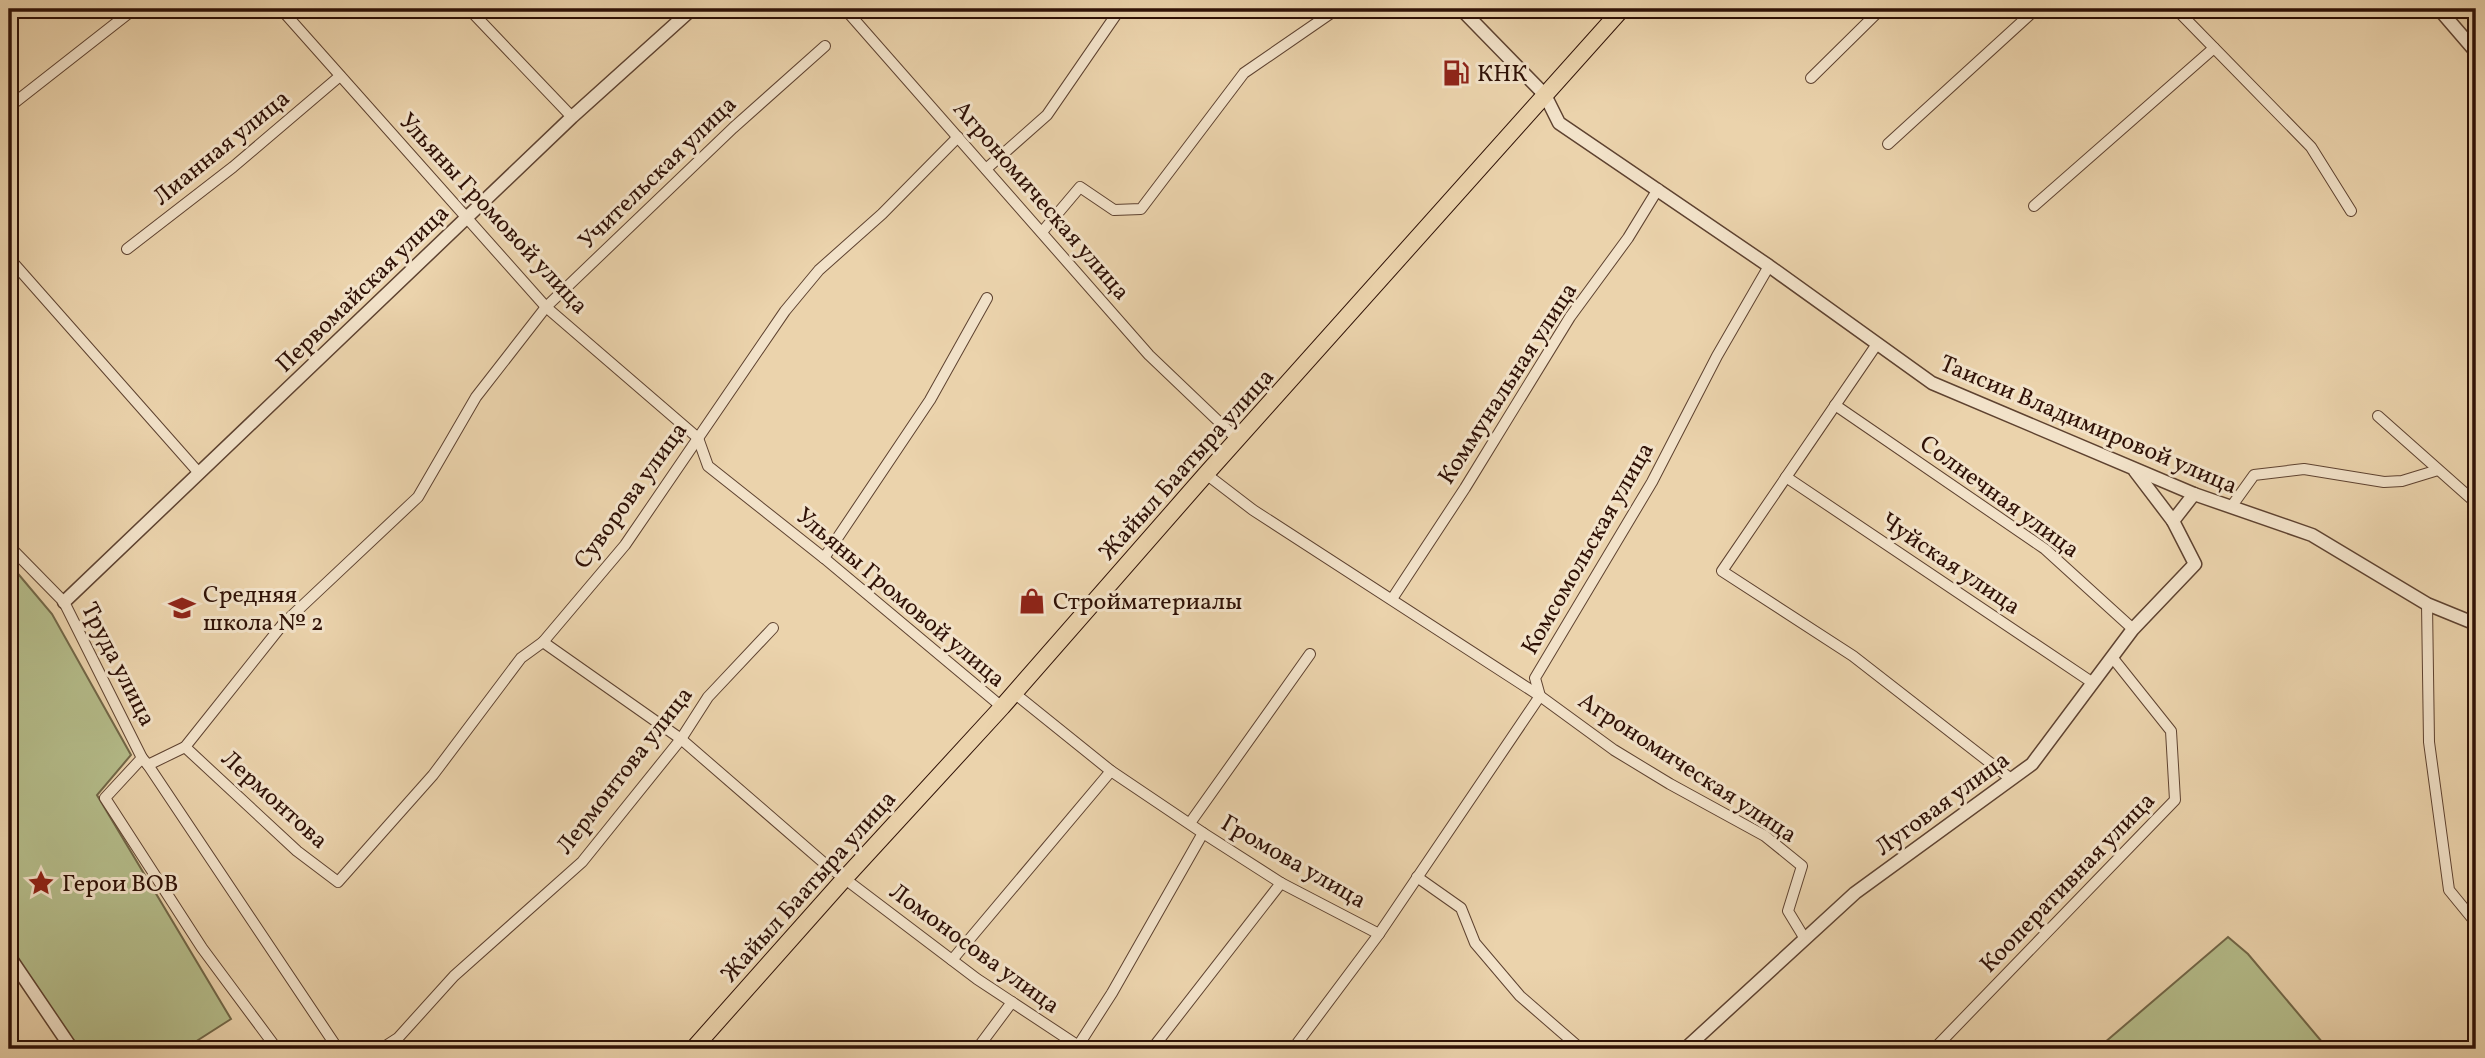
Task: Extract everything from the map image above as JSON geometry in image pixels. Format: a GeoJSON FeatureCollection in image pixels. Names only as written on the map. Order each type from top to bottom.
{"type":"FeatureCollection","features":[{"type":"Feature","properties":{"kind":"highway","name":"Жайыл Баатыра улица"},"geometry":{"type":"LineString","coordinates":[[693,1049],[1014,694],[1237,439],[1622,9]]}},
{"type":"Feature","properties":{"kind":"street"},"geometry":{"type":"LineString","coordinates":[[9,107],[134,9]]}},
{"type":"Feature","properties":{"kind":"street","name":"Ульяны Громовой улица"},"geometry":{"type":"LineString","coordinates":[[281,9],[546,307],[698,438],[708,466],[824,558],[1002,707]]}},
{"type":"Feature","properties":{"kind":"street"},"geometry":{"type":"LineString","coordinates":[[469,9],[572,117]]}},
{"type":"Feature","properties":{"kind":"street","name":"Первомайская улица"},"geometry":{"type":"LineString","coordinates":[[64,602],[572,117],[692,9]]}},
{"type":"Feature","properties":{"kind":"street","name":"Агрономическая улица"},"geometry":{"type":"LineString","coordinates":[[845,9],[1150,355],[1237,439]]}},
{"type":"Feature","properties":{"kind":"street"},"geometry":{"type":"LineString","coordinates":[[986,169],[1047,115],[1120,9]]}},
{"type":"Feature","properties":{"kind":"street"},"geometry":{"type":"LineString","coordinates":[[1042,232],[1080,187],[1114,210],[1141,209],[1244,74],[1337,9]]}},
{"type":"Feature","properties":{"kind":"street","name":"Таисии Владимировой улица"},"geometry":{"type":"LineString","coordinates":[[1461,9],[1545,96],[1559,123],[1769,266],[1932,383],[2194,494],[2312,535],[2427,604],[2476,624]]}},
{"type":"Feature","properties":{"kind":"street"},"geometry":{"type":"LineString","coordinates":[[1811,78],[1881,9]]}},
{"type":"Feature","properties":{"kind":"street"},"geometry":{"type":"LineString","coordinates":[[1888,144],[2036,9]]}},
{"type":"Feature","properties":{"kind":"street"},"geometry":{"type":"LineString","coordinates":[[2176,9],[2311,147],[2351,211]]}},
{"type":"Feature","properties":{"kind":"street"},"geometry":{"type":"LineString","coordinates":[[2439,9],[2476,52]]}},
{"type":"Feature","properties":{"kind":"street","name":"Учительская улица"},"geometry":{"type":"LineString","coordinates":[[145,762],[185,747],[283,624],[418,497],[476,397],[546,307],[733,128],[825,46]]}},
{"type":"Feature","properties":{"kind":"street"},"geometry":{"type":"LineString","coordinates":[[2034,206],[2214,48]]}},
{"type":"Feature","properties":{"kind":"street","name":"Лианная улица"},"geometry":{"type":"LineString","coordinates":[[127,249],[233,167],[340,76]]}},
{"type":"Feature","properties":{"kind":"street","name":"Суворова улица"},"geometry":{"type":"LineString","coordinates":[[338,882],[432,775],[521,658],[542,642],[625,545],[785,311],[818,270],[882,214],[958,137]]}},
{"type":"Feature","properties":{"kind":"street","name":"Коммунальная улица"},"geometry":{"type":"LineString","coordinates":[[1392,599],[1465,488],[1570,317],[1628,238],[1658,189]]}},
{"type":"Feature","properties":{"kind":"street"},"geometry":{"type":"LineString","coordinates":[[9,258],[199,473]]}},
{"type":"Feature","properties":{"kind":"street","name":"Комсомольская улица"},"geometry":{"type":"LineString","coordinates":[[1293,1049],[1379,934],[1540,696],[1535,678],[1652,482],[1747,301],[1769,266]]}},
{"type":"Feature","properties":{"kind":"street"},"geometry":{"type":"LineString","coordinates":[[824,558],[930,400],[987,298]]}},
{"type":"Feature","properties":{"kind":"street"},"geometry":{"type":"LineString","coordinates":[[1877,344],[1722,571],[1853,656],[2011,779]]}},
{"type":"Feature","properties":{"kind":"street","name":"Солнечная улица"},"geometry":{"type":"LineString","coordinates":[[1835,405],[2045,549],[2133,629]]}},
{"type":"Feature","properties":{"kind":"street"},"geometry":{"type":"LineString","coordinates":[[2378,416],[2476,503]]}},
{"type":"Feature","properties":{"kind":"street"},"geometry":{"type":"LineString","coordinates":[[2134,469],[2173,521],[2194,494]]}},
{"type":"Feature","properties":{"kind":"street"},"geometry":{"type":"LineString","coordinates":[[2231,507],[2254,475],[2304,469],[2384,482],[2402,481],[2438,470]]}},
{"type":"Feature","properties":{"kind":"street","name":"Агрономическая улица"},"geometry":{"type":"LineString","coordinates":[[1206,474],[1253,510],[1540,696],[1615,750],[1765,836],[1801,866],[1788,911],[1805,939]]}},
{"type":"Feature","properties":{"kind":"street","name":"Чуйская улица"},"geometry":{"type":"LineString","coordinates":[[1786,477],[2093,683]]}},
{"type":"Feature","properties":{"kind":"street","name":"Луговая улица"},"geometry":{"type":"LineString","coordinates":[[1685,1049],[1855,893],[2032,764],[2133,629],[2194,564],[2173,521]]}},
{"type":"Feature","properties":{"kind":"street","name":"Труда улица"},"geometry":{"type":"LineString","coordinates":[[9,546],[64,602],[145,762],[105,798],[202,948],[277,1049]]}},
{"type":"Feature","properties":{"kind":"street"},"geometry":{"type":"LineString","coordinates":[[2427,604],[2429,742],[2449,890],[2476,923]]}},
{"type":"Feature","properties":{"kind":"street","name":"Лермонтова улица"},"geometry":{"type":"LineString","coordinates":[[382,1049],[398,1038],[454,976],[582,862],[681,739],[708,696],[773,628]]}},
{"type":"Feature","properties":{"kind":"street","name":"Ломоносова улица"},"geometry":{"type":"LineString","coordinates":[[542,642],[681,739],[845,878],[951,960],[1080,1048]]}},
{"type":"Feature","properties":{"kind":"street","name":"Громова улица"},"geometry":{"type":"LineString","coordinates":[[1190,823],[1310,654]]}},
{"type":"Feature","properties":{"kind":"street","name":"Кооперативная улица"},"geometry":{"type":"LineString","coordinates":[[1934,1049],[2175,800],[2171,732],[2112,657]]}},
{"type":"Feature","properties":{"kind":"street","name":"Громова улица"},"geometry":{"type":"LineString","coordinates":[[1014,694],[1111,771],[1203,833],[1281,883],[1379,934]]}},
{"type":"Feature","properties":{"kind":"street","name":"Лермонтова"},"geometry":{"type":"LineString","coordinates":[[185,747],[297,851],[338,882]]}},
{"type":"Feature","properties":{"kind":"street"},"geometry":{"type":"LineString","coordinates":[[145,762],[338,1049]]}},
{"type":"Feature","properties":{"kind":"street"},"geometry":{"type":"LineString","coordinates":[[951,960],[1111,771]]}},
{"type":"Feature","properties":{"kind":"street"},"geometry":{"type":"LineString","coordinates":[[1080,1048],[1203,833]]}},
{"type":"Feature","properties":{"kind":"street"},"geometry":{"type":"LineString","coordinates":[[1417,877],[1461,908],[1475,943],[1502,975],[1520,996],[1581,1049]]}},
{"type":"Feature","properties":{"kind":"street"},"geometry":{"type":"LineString","coordinates":[[1152,1049],[1281,883]]}},
{"type":"Feature","properties":{"kind":"street"},"geometry":{"type":"LineString","coordinates":[[9,956],[72,1049]]}},
{"type":"Feature","properties":{"kind":"street"},"geometry":{"type":"LineString","coordinates":[[978,1049],[1012,1002]]}},
{"type":"Feature","properties":{"kind":"green space"},"geometry":{"type":"Polygon","coordinates":[[[9,563],[52,614],[131,755],[97,795],[231,1019],[184,1049],[79,1049],[9,946],[9,563]]]}},
{"type":"Feature","properties":{"kind":"green space"},"geometry":{"type":"Polygon","coordinates":[[[2228,937],[2248,954],[2328,1049],[2097,1049],[2228,937]]]}},
{"type":"Feature","properties":{"kind":"place","name":"КНК"},"geometry":{"type":"Point","coordinates":[1456,73]}},
{"type":"Feature","properties":{"kind":"place","name":"Стройматериалы"},"geometry":{"type":"Point","coordinates":[1032,601]}},
{"type":"Feature","properties":{"kind":"place","name":"Средняя школа № 2"},"geometry":{"type":"Point","coordinates":[182,608]}},
{"type":"Feature","properties":{"kind":"place","name":"Герои ВОВ"},"geometry":{"type":"Point","coordinates":[41,883]}}]}
